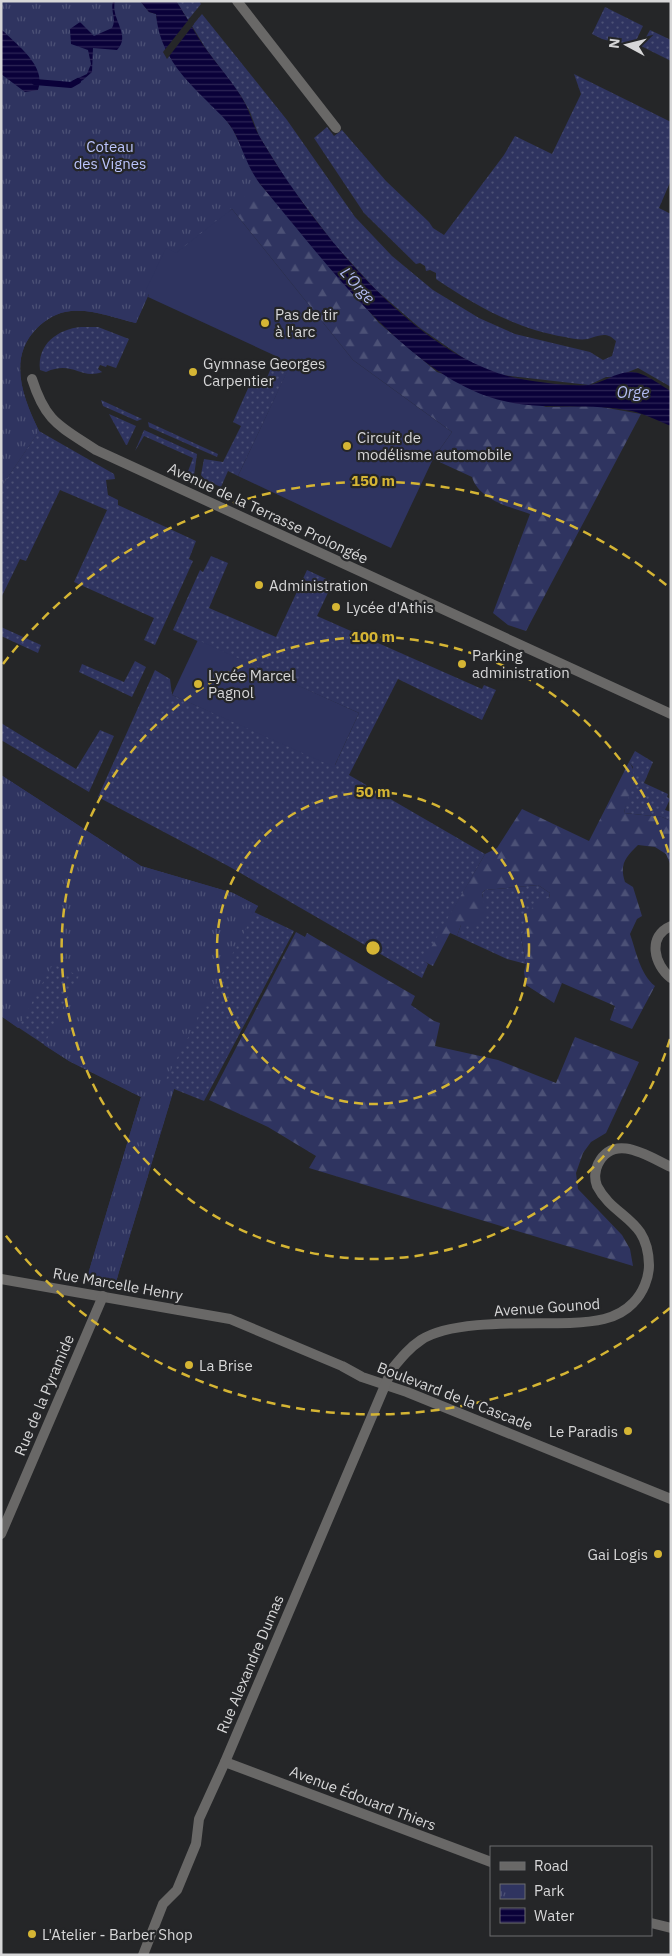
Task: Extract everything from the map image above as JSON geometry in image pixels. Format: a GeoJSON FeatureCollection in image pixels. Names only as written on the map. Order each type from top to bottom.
{"type":"FeatureCollection","features":[{"type":"Feature","properties":{"kind":"street"},"geometry":{"type":"LineString","coordinates":[[237,1],[336,128]]}},
{"type":"Feature","properties":{"kind":"street","name":"Avenue de la Terrasse Prolongée"},"geometry":{"type":"LineString","coordinates":[[32,379],[40,404],[47,416],[96,450],[671,714]]}},
{"type":"Feature","properties":{"kind":"street"},"geometry":{"type":"LineString","coordinates":[[671,926],[659,934],[655,943],[655,955],[660,966],[671,978]]}},
{"type":"Feature","properties":{"kind":"street","name":"Avenue Gounod"},"geometry":{"type":"LineString","coordinates":[[386,1383],[404,1354],[422,1339],[447,1328],[582,1322],[614,1316],[626,1309],[640,1295],[649,1273],[646,1242],[630,1219],[601,1193],[596,1184],[596,1167],[603,1156],[612,1149],[625,1147],[671,1167]]}},
{"type":"Feature","properties":{"kind":"street","name":"Rue Marcelle Henry"},"geometry":{"type":"LineString","coordinates":[[1,1279],[230,1319]]}},
{"type":"Feature","properties":{"kind":"street","name":"Rue de la Pyramide"},"geometry":{"type":"LineString","coordinates":[[1,1534],[103,1296]]}},
{"type":"Feature","properties":{"kind":"street","name":"Boulevard de la Cascade"},"geometry":{"type":"LineString","coordinates":[[230,1319],[342,1366],[351,1372],[386,1383],[671,1499]]}},
{"type":"Feature","properties":{"kind":"street","name":"Rue Alexandre Dumas"},"geometry":{"type":"LineString","coordinates":[[143,1955],[163,1904],[176,1890],[196,1844],[198,1819],[225,1762],[386,1383]]}},
{"type":"Feature","properties":{"kind":"street","name":"Avenue Édouard Thiers"},"geometry":{"type":"LineString","coordinates":[[225,1762],[490,1862]]}},
{"type":"Feature","properties":{"kind":"street"},"geometry":{"type":"LineString","coordinates":[[652,1923],[671,1928]]}},
{"type":"Feature","properties":{"kind":"green space","name":"Coteau des Vignes"},"geometry":{"type":"Polygon","coordinates":[[[1,1],[140,1],[233,130],[260,184],[379,323],[437,372],[546,407],[596,406],[641,414],[526,631],[508,625],[493,613],[530,514],[496,502],[481,492],[472,477],[433,459],[452,432],[353,360],[232,209],[149,294],[136,323],[96,313],[71,311],[52,316],[37,328],[22,352],[20,365],[23,392],[39,431],[1,487],[1,1]]]}},
{"type":"Feature","properties":{"kind":"green space","name":"Coteau des Vignes"},"geometry":{"type":"Polygon","coordinates":[[[1,1],[140,1],[149,12],[156,14],[162,46],[171,60],[207,102],[220,112],[233,130],[248,167],[260,184],[176,253],[166,249],[136,323],[96,313],[71,311],[52,316],[37,328],[22,352],[20,365],[23,392],[39,431],[1,487],[1,1]]]}},
{"type":"Feature","properties":{"kind":"green space"},"geometry":{"type":"Polygon","coordinates":[[[176,1],[199,1],[201,4],[188,20],[176,1]]]}},
{"type":"Feature","properties":{"kind":"green space"},"geometry":{"type":"Polygon","coordinates":[[[605,7],[643,26],[633,47],[602,39],[592,34],[605,7]]]}},
{"type":"Feature","properties":{"kind":"green space"},"geometry":{"type":"Polygon","coordinates":[[[202,14],[287,120],[355,217],[392,256],[433,290],[479,318],[515,334],[590,352],[603,360],[612,356],[616,341],[609,336],[602,335],[588,339],[574,339],[530,328],[482,307],[436,279],[436,273],[430,270],[426,271],[425,266],[420,263],[416,264],[364,213],[314,138],[327,127],[334,136],[342,130],[386,181],[433,228],[444,235],[504,155],[515,136],[552,154],[581,94],[574,74],[671,122],[671,180],[659,208],[671,214],[671,387],[638,368],[616,377],[606,377],[589,385],[501,375],[472,364],[420,328],[376,290],[334,244],[288,183],[259,136],[250,112],[241,96],[206,49],[192,26],[202,14]]]}},
{"type":"Feature","properties":{"kind":"green space"},"geometry":{"type":"Polygon","coordinates":[[[650,30],[671,40],[671,61],[641,46],[650,30]]]}},
{"type":"Feature","properties":{"kind":"green space"},"geometry":{"type":"Polygon","coordinates":[[[232,209],[353,360],[452,432],[433,459],[391,548],[238,476],[291,363],[148,297],[149,294],[145,292],[166,248],[176,253],[232,209]]]}},
{"type":"Feature","properties":{"kind":"green space"},"geometry":{"type":"Polygon","coordinates":[[[81,327],[98,327],[129,339],[116,368],[100,365],[98,369],[102,372],[94,374],[63,368],[46,372],[40,370],[42,353],[51,339],[64,331],[81,327]]]}},
{"type":"Feature","properties":{"kind":"green space"},"geometry":{"type":"Polygon","coordinates":[[[276,356],[292,362],[238,476],[228,471],[221,487],[205,480],[201,475],[204,459],[223,462],[241,426],[233,422],[254,375],[266,380],[276,356]]]}},
{"type":"Feature","properties":{"kind":"green space"},"geometry":{"type":"Polygon","coordinates":[[[101,400],[142,419],[137,421],[103,406],[101,400]]]}},
{"type":"Feature","properties":{"kind":"green space"},"geometry":{"type":"Polygon","coordinates":[[[109,414],[136,426],[127,445],[126,445],[109,414]]]}},
{"type":"Feature","properties":{"kind":"green space"},"geometry":{"type":"Polygon","coordinates":[[[148,422],[218,454],[217,457],[149,427],[148,422]]]}},
{"type":"Feature","properties":{"kind":"green space"},"geometry":{"type":"Polygon","coordinates":[[[144,430],[197,454],[194,476],[187,474],[193,458],[144,436],[135,451],[144,430]]]}},
{"type":"Feature","properties":{"kind":"green space"},"geometry":{"type":"Polygon","coordinates":[[[39,431],[114,474],[115,479],[106,480],[108,495],[118,500],[118,505],[196,541],[189,559],[193,561],[155,645],[144,640],[154,618],[74,582],[107,510],[60,490],[26,561],[20,559],[1,598],[1,487],[39,431]]]}},
{"type":"Feature","properties":{"kind":"green space"},"geometry":{"type":"Polygon","coordinates":[[[211,556],[228,563],[209,608],[276,637],[307,570],[333,582],[317,616],[482,689],[484,685],[496,690],[482,720],[398,679],[349,775],[485,854],[424,961],[428,964],[422,978],[230,867],[98,797],[155,670],[170,679],[172,695],[335,765],[359,713],[173,630],[200,570],[203,572],[211,556]]]}},
{"type":"Feature","properties":{"kind":"green space"},"geometry":{"type":"Polygon","coordinates":[[[1,627],[41,645],[38,653],[1,636],[1,627]]]}},
{"type":"Feature","properties":{"kind":"green space"},"geometry":{"type":"Polygon","coordinates":[[[198,640],[359,713],[334,767],[172,695],[198,640]]]}},
{"type":"Feature","properties":{"kind":"green space"},"geometry":{"type":"Polygon","coordinates":[[[135,661],[146,667],[132,697],[79,672],[82,664],[124,682],[135,661]]]}},
{"type":"Feature","properties":{"kind":"green space"},"geometry":{"type":"Polygon","coordinates":[[[1,723],[76,769],[100,730],[114,736],[89,792],[1,740],[1,723]]]}},
{"type":"Feature","properties":{"kind":"green space"},"geometry":{"type":"Polygon","coordinates":[[[635,751],[653,762],[644,783],[668,794],[667,797],[670,799],[665,810],[671,812],[671,821],[662,817],[624,813],[633,767],[629,762],[635,751]]]}},
{"type":"Feature","properties":{"kind":"green space"},"geometry":{"type":"Polygon","coordinates":[[[629,762],[634,774],[624,813],[662,817],[671,821],[671,866],[666,854],[655,847],[638,845],[627,857],[623,866],[625,882],[633,887],[642,916],[637,919],[630,934],[642,969],[655,986],[632,1029],[610,1020],[615,1006],[562,983],[554,1003],[526,985],[524,972],[526,964],[521,936],[534,903],[549,898],[550,893],[538,885],[485,890],[482,893],[486,913],[478,924],[461,925],[457,936],[450,933],[433,966],[423,961],[485,854],[497,848],[522,809],[589,841],[629,762]]]}},
{"type":"Feature","properties":{"kind":"green space"},"geometry":{"type":"Polygon","coordinates":[[[1,775],[141,866],[233,893],[258,906],[254,912],[294,931],[204,1101],[174,1089],[115,1285],[86,1281],[141,1097],[69,1061],[1,1016],[1,775]]]}},
{"type":"Feature","properties":{"kind":"green space"},"geometry":{"type":"Polygon","coordinates":[[[1,775],[141,866],[233,893],[258,906],[166,1079],[175,1085],[115,1285],[86,1281],[141,1097],[69,1061],[44,1045],[79,976],[53,964],[18,1028],[1,1016],[1,775]]]}},
{"type":"Feature","properties":{"kind":"green space"},"geometry":{"type":"Polygon","coordinates":[[[538,885],[550,893],[549,898],[521,936],[526,964],[507,959],[457,936],[461,925],[483,898],[482,893],[485,890],[538,885]]]}},
{"type":"Feature","properties":{"kind":"green space"},"geometry":{"type":"Polygon","coordinates":[[[296,932],[305,937],[307,933],[415,996],[411,1005],[440,1023],[435,1046],[498,1060],[556,1083],[575,1037],[639,1062],[606,1133],[591,1142],[583,1153],[576,1173],[578,1189],[622,1235],[630,1249],[633,1266],[309,1168],[316,1156],[268,1127],[209,1100],[296,932]]]}},
{"type":"Feature","properties":{"kind":"water"},"geometry":{"type":"Polygon","coordinates":[[[113,1],[115,1],[115,14],[122,33],[121,44],[117,50],[93,48],[92,72],[83,80],[71,86],[72,81],[87,74],[91,64],[88,50],[71,44],[70,29],[80,22],[94,36],[112,28],[114,21],[113,1]]]}},
{"type":"Feature","properties":{"kind":"water","name":"Orge"},"geometry":{"type":"Polygon","coordinates":[[[140,1],[176,1],[202,43],[245,103],[261,139],[305,206],[361,274],[393,306],[426,333],[460,356],[495,372],[527,380],[554,384],[588,385],[614,376],[635,372],[671,391],[671,426],[637,412],[616,408],[536,406],[504,401],[469,389],[434,368],[401,342],[369,312],[339,279],[260,184],[251,170],[230,126],[180,72],[162,40],[156,14],[149,12],[140,1]]]}},
{"type":"Feature","properties":{"kind":"water"},"geometry":{"type":"Polygon","coordinates":[[[1,29],[29,56],[34,64],[40,81],[38,90],[25,92],[1,74],[1,29]]]}},
{"type":"Feature","properties":{"kind":"pier"},"geometry":{"type":"Polygon","coordinates":[[[190,18],[194,24],[167,59],[163,52],[190,18]]]}},
{"type":"Feature","properties":{"kind":"waterway"},"geometry":{"type":"LineString","coordinates":[[35,82],[71,85],[78,81]]}},
{"type":"Feature","properties":{"kind":"place","name":"Pas de tir à l'arc"},"geometry":{"type":"Point","coordinates":[265,323]}},
{"type":"Feature","properties":{"kind":"place","name":"Gymnase Georges Carpentier"},"geometry":{"type":"Point","coordinates":[193,372]}},
{"type":"Feature","properties":{"kind":"place","name":"Circuit de modélisme automobile"},"geometry":{"type":"Point","coordinates":[347,446]}},
{"type":"Feature","properties":{"kind":"place","name":"Administration"},"geometry":{"type":"Point","coordinates":[259,585]}},
{"type":"Feature","properties":{"kind":"place","name":"Lycée d'Athis"},"geometry":{"type":"Point","coordinates":[336,607]}},
{"type":"Feature","properties":{"kind":"place","name":"Parking administration"},"geometry":{"type":"Point","coordinates":[462,664]}},
{"type":"Feature","properties":{"kind":"place","name":"Lycée Marcel Pagnol"},"geometry":{"type":"Point","coordinates":[198,684]}},
{"type":"Feature","properties":{"kind":"place","name":"La Brise"},"geometry":{"type":"Point","coordinates":[189,1365]}},
{"type":"Feature","properties":{"kind":"place","name":"Le Paradis"},"geometry":{"type":"Point","coordinates":[628,1431]}},
{"type":"Feature","properties":{"kind":"place","name":"Gai Logis"},"geometry":{"type":"Point","coordinates":[658,1554]}},
{"type":"Feature","properties":{"kind":"place","name":"L'Atelier - Barber Shop"},"geometry":{"type":"Point","coordinates":[32,1934]}},
{"type":"Feature","properties":{"kind":"water label","name":"L'Orge"},"geometry":{"type":"Point","coordinates":[358,285]}}]}
